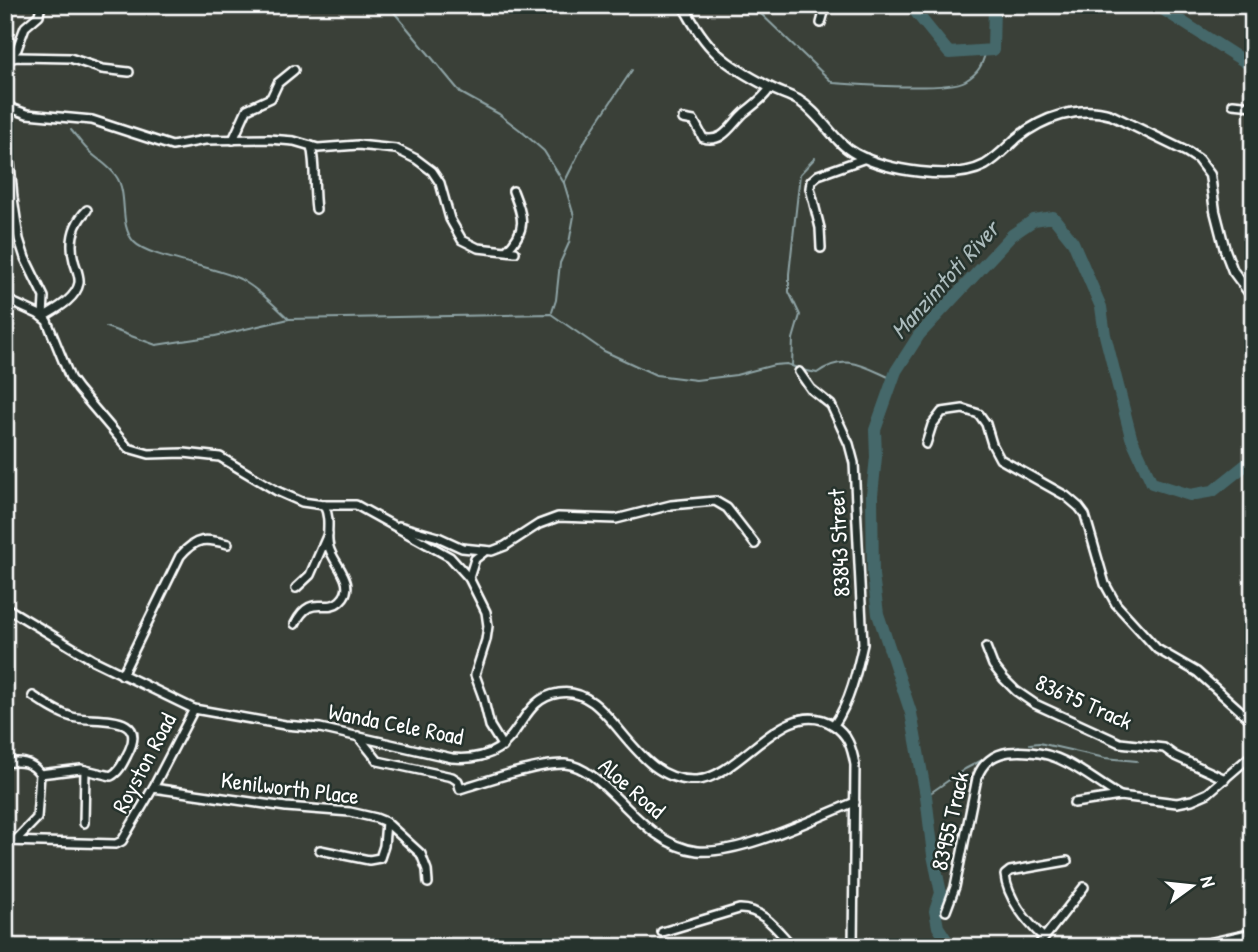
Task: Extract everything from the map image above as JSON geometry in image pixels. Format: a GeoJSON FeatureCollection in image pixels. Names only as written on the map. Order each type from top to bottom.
{"type":"FeatureCollection","features":[{"type":"Feature","properties":{"kind":"street"},"geometry":{"type":"LineString","coordinates":[[7,60],[17,49],[25,27],[39,15],[41,5]]}},
{"type":"Feature","properties":{"kind":"street"},"geometry":{"type":"LineString","coordinates":[[683,5],[693,25],[712,50],[770,88],[804,104],[854,153],[895,169],[942,173],[974,169],[985,165],[1026,131],[1045,120],[1087,111],[1111,115],[1187,152],[1204,165],[1210,175],[1215,211],[1225,250],[1233,271],[1253,298]]}},
{"type":"Feature","properties":{"kind":"street"},"geometry":{"type":"LineString","coordinates":[[821,23],[826,5]]}},
{"type":"Feature","properties":{"kind":"street"},"geometry":{"type":"LineString","coordinates":[[7,60],[70,58],[102,69],[129,72]]}},
{"type":"Feature","properties":{"kind":"street"},"geometry":{"type":"LineString","coordinates":[[233,140],[247,109],[268,101],[278,83],[294,70]]}},
{"type":"Feature","properties":{"kind":"street"},"geometry":{"type":"LineString","coordinates":[[683,119],[694,121],[703,138],[718,138],[765,97],[770,88]]}},
{"type":"Feature","properties":{"kind":"street"},"geometry":{"type":"LineString","coordinates":[[5,104],[27,114],[92,120],[172,146],[205,140],[285,140],[326,149],[358,145],[396,149],[425,165],[436,177],[447,203],[450,219],[462,240],[478,248],[511,251],[522,229],[521,214],[513,191]]}},
{"type":"Feature","properties":{"kind":"street"},"geometry":{"type":"LineString","coordinates":[[5,104],[19,239],[44,297],[43,317]]}},
{"type":"Feature","properties":{"kind":"street"},"geometry":{"type":"LineString","coordinates":[[1233,104],[1253,106]]}},
{"type":"Feature","properties":{"kind":"street"},"geometry":{"type":"LineString","coordinates":[[311,146],[314,157],[316,209]]}},
{"type":"Feature","properties":{"kind":"street"},"geometry":{"type":"LineString","coordinates":[[821,248],[811,181],[818,175],[866,158]]}},
{"type":"Feature","properties":{"kind":"street"},"geometry":{"type":"LineString","coordinates":[[43,317],[60,307],[78,287],[79,278],[72,240],[76,222],[87,210]]}},
{"type":"Feature","properties":{"kind":"street"},"geometry":{"type":"LineString","coordinates":[[5,299],[43,317],[50,326],[70,377],[128,448],[149,454],[184,453],[220,457],[302,502],[356,505],[450,557],[469,578],[486,612],[488,626],[475,680],[483,697],[490,726],[503,747],[534,705],[546,696],[562,692],[591,699],[607,714],[632,747],[662,772],[695,780],[710,778],[725,769],[782,726],[811,719],[827,721],[834,725],[846,736],[853,751],[853,947]]}},
{"type":"Feature","properties":{"kind":"street","name":"83843 Street"},"geometry":{"type":"LineString","coordinates":[[799,372],[811,389],[831,405],[849,444],[854,463],[863,644],[846,700],[834,725]]}},
{"type":"Feature","properties":{"kind":"street"},"geometry":{"type":"LineString","coordinates":[[926,444],[932,425],[942,412],[963,409],[979,414],[986,424],[1000,459],[1066,496],[1085,515],[1105,584],[1121,610],[1157,649],[1197,672],[1253,722]]}},
{"type":"Feature","properties":{"kind":"street"},"geometry":{"type":"LineString","coordinates":[[391,524],[428,534],[463,548],[485,552],[499,549],[539,524],[558,517],[616,519],[671,505],[715,501],[727,508],[755,544]]}},
{"type":"Feature","properties":{"kind":"street"},"geometry":{"type":"LineString","coordinates":[[295,624],[300,614],[309,607],[337,603],[344,595],[346,581],[329,548],[329,519],[324,505]]}},
{"type":"Feature","properties":{"kind":"street"},"geometry":{"type":"LineString","coordinates":[[296,588],[310,575],[329,530]]}},
{"type":"Feature","properties":{"kind":"street"},"geometry":{"type":"LineString","coordinates":[[122,676],[180,556],[192,544],[205,539],[228,544]]}},
{"type":"Feature","properties":{"kind":"street"},"geometry":{"type":"LineString","coordinates":[[469,578],[475,559],[485,552]]}},
{"type":"Feature","properties":{"kind":"street","name":"Wanda Cele Road"},"geometry":{"type":"LineString","coordinates":[[5,607],[122,676],[194,709],[285,725],[320,728],[437,755],[466,759],[503,747]]}},
{"type":"Feature","properties":{"kind":"street","name":"83675 Track"},"geometry":{"type":"LineString","coordinates":[[986,647],[993,665],[1004,679],[1035,704],[1120,743],[1164,748],[1175,756],[1225,779]]}},
{"type":"Feature","properties":{"kind":"street"},"geometry":{"type":"LineString","coordinates":[[33,696],[68,716],[120,721],[128,726],[133,741],[116,774],[106,776],[85,770],[60,770],[40,774]]}},
{"type":"Feature","properties":{"kind":"street","name":"Royston Road"},"geometry":{"type":"LineString","coordinates":[[5,841],[116,844],[126,837],[194,709]]}},
{"type":"Feature","properties":{"kind":"street","name":"Aloe Road"},"geometry":{"type":"LineString","coordinates":[[358,736],[377,761],[452,777],[458,781],[460,789],[548,765],[574,766],[592,777],[651,832],[695,851],[716,851],[754,842],[855,802]]}},
{"type":"Feature","properties":{"kind":"street","name":"83955 Track"},"geometry":{"type":"LineString","coordinates":[[946,911],[955,887],[977,778],[987,761],[1003,753],[1038,751],[1070,764],[1120,796]]}},
{"type":"Feature","properties":{"kind":"street"},"geometry":{"type":"LineString","coordinates":[[1074,803],[1120,796],[1183,802],[1208,793],[1253,754]]}},
{"type":"Feature","properties":{"kind":"street"},"geometry":{"type":"LineString","coordinates":[[5,763],[27,762],[40,774],[37,818],[15,841]]}},
{"type":"Feature","properties":{"kind":"street"},"geometry":{"type":"LineString","coordinates":[[84,823],[85,770]]}},
{"type":"Feature","properties":{"kind":"street","name":"Kenilworth Place"},"geometry":{"type":"LineString","coordinates":[[153,788],[274,806],[350,812],[386,822],[421,854],[428,883]]}},
{"type":"Feature","properties":{"kind":"street"},"geometry":{"type":"LineString","coordinates":[[320,850],[369,860],[380,858],[386,822]]}},
{"type":"Feature","properties":{"kind":"street"},"geometry":{"type":"LineString","coordinates":[[1043,937],[1021,912],[1005,875],[1010,871],[1067,861]]}},
{"type":"Feature","properties":{"kind":"street"},"geometry":{"type":"LineString","coordinates":[[1037,947],[1084,887]]}},
{"type":"Feature","properties":{"kind":"street"},"geometry":{"type":"LineString","coordinates":[[662,932],[739,909],[748,909],[763,916],[793,947]]}},
{"type":"Feature","properties":{"kind":"street"},"geometry":{"type":"LineString","coordinates":[[1190,947],[1253,933]]}},
{"type":"Feature","properties":{"kind":"waterway"},"geometry":{"type":"LineString","coordinates":[[388,5],[461,93],[499,114],[520,130],[544,151],[564,183],[574,216],[569,243],[560,263],[552,312]]}},
{"type":"Feature","properties":{"kind":"waterway"},"geometry":{"type":"LineString","coordinates":[[750,5],[833,83],[902,86],[955,84],[965,81],[977,72],[986,51]]}},
{"type":"Feature","properties":{"kind":"waterway","name":"Manzimtoti River"},"geometry":{"type":"LineString","coordinates":[[910,5],[949,53],[993,50],[994,5]]}},
{"type":"Feature","properties":{"kind":"waterway","name":"Manzimtoti River"},"geometry":{"type":"LineString","coordinates":[[1156,5],[1253,67]]}},
{"type":"Feature","properties":{"kind":"waterway"},"geometry":{"type":"LineString","coordinates":[[564,183],[586,139],[632,70]]}},
{"type":"Feature","properties":{"kind":"waterway"},"geometry":{"type":"LineString","coordinates":[[71,130],[120,183],[126,227],[134,242],[153,253],[240,279],[289,319]]}},
{"type":"Feature","properties":{"kind":"waterway"},"geometry":{"type":"LineString","coordinates":[[792,366],[793,339],[800,315],[789,292],[789,274],[800,174],[815,158]]}},
{"type":"Feature","properties":{"kind":"waterway","name":"Manzimtoti River"},"geometry":{"type":"LineString","coordinates":[[951,947],[938,927],[935,911],[941,893],[911,713],[878,614],[873,575],[872,495],[876,457],[875,430],[896,371],[919,335],[1012,235],[1034,220],[1053,217],[1073,242],[1101,307],[1105,335],[1131,437],[1152,483],[1190,495],[1213,491],[1253,459]]}},
{"type":"Feature","properties":{"kind":"waterway"},"geometry":{"type":"LineString","coordinates":[[106,327],[156,345],[215,336],[289,319],[551,314],[604,351],[656,375],[696,380],[736,375],[774,365],[787,364],[797,368]]}},
{"type":"Feature","properties":{"kind":"waterway"},"geometry":{"type":"LineString","coordinates":[[802,370],[817,373],[837,363],[846,363],[864,366],[893,379]]}},
{"type":"Feature","properties":{"kind":"waterway"},"geometry":{"type":"LineString","coordinates":[[1030,744],[1039,743],[1105,758],[1137,761]]}},
{"type":"Feature","properties":{"kind":"waterway"},"geometry":{"type":"LineString","coordinates":[[1003,750],[1019,746]]}},
{"type":"Feature","properties":{"kind":"waterway"},"geometry":{"type":"LineString","coordinates":[[926,796],[988,757]]}}]}
